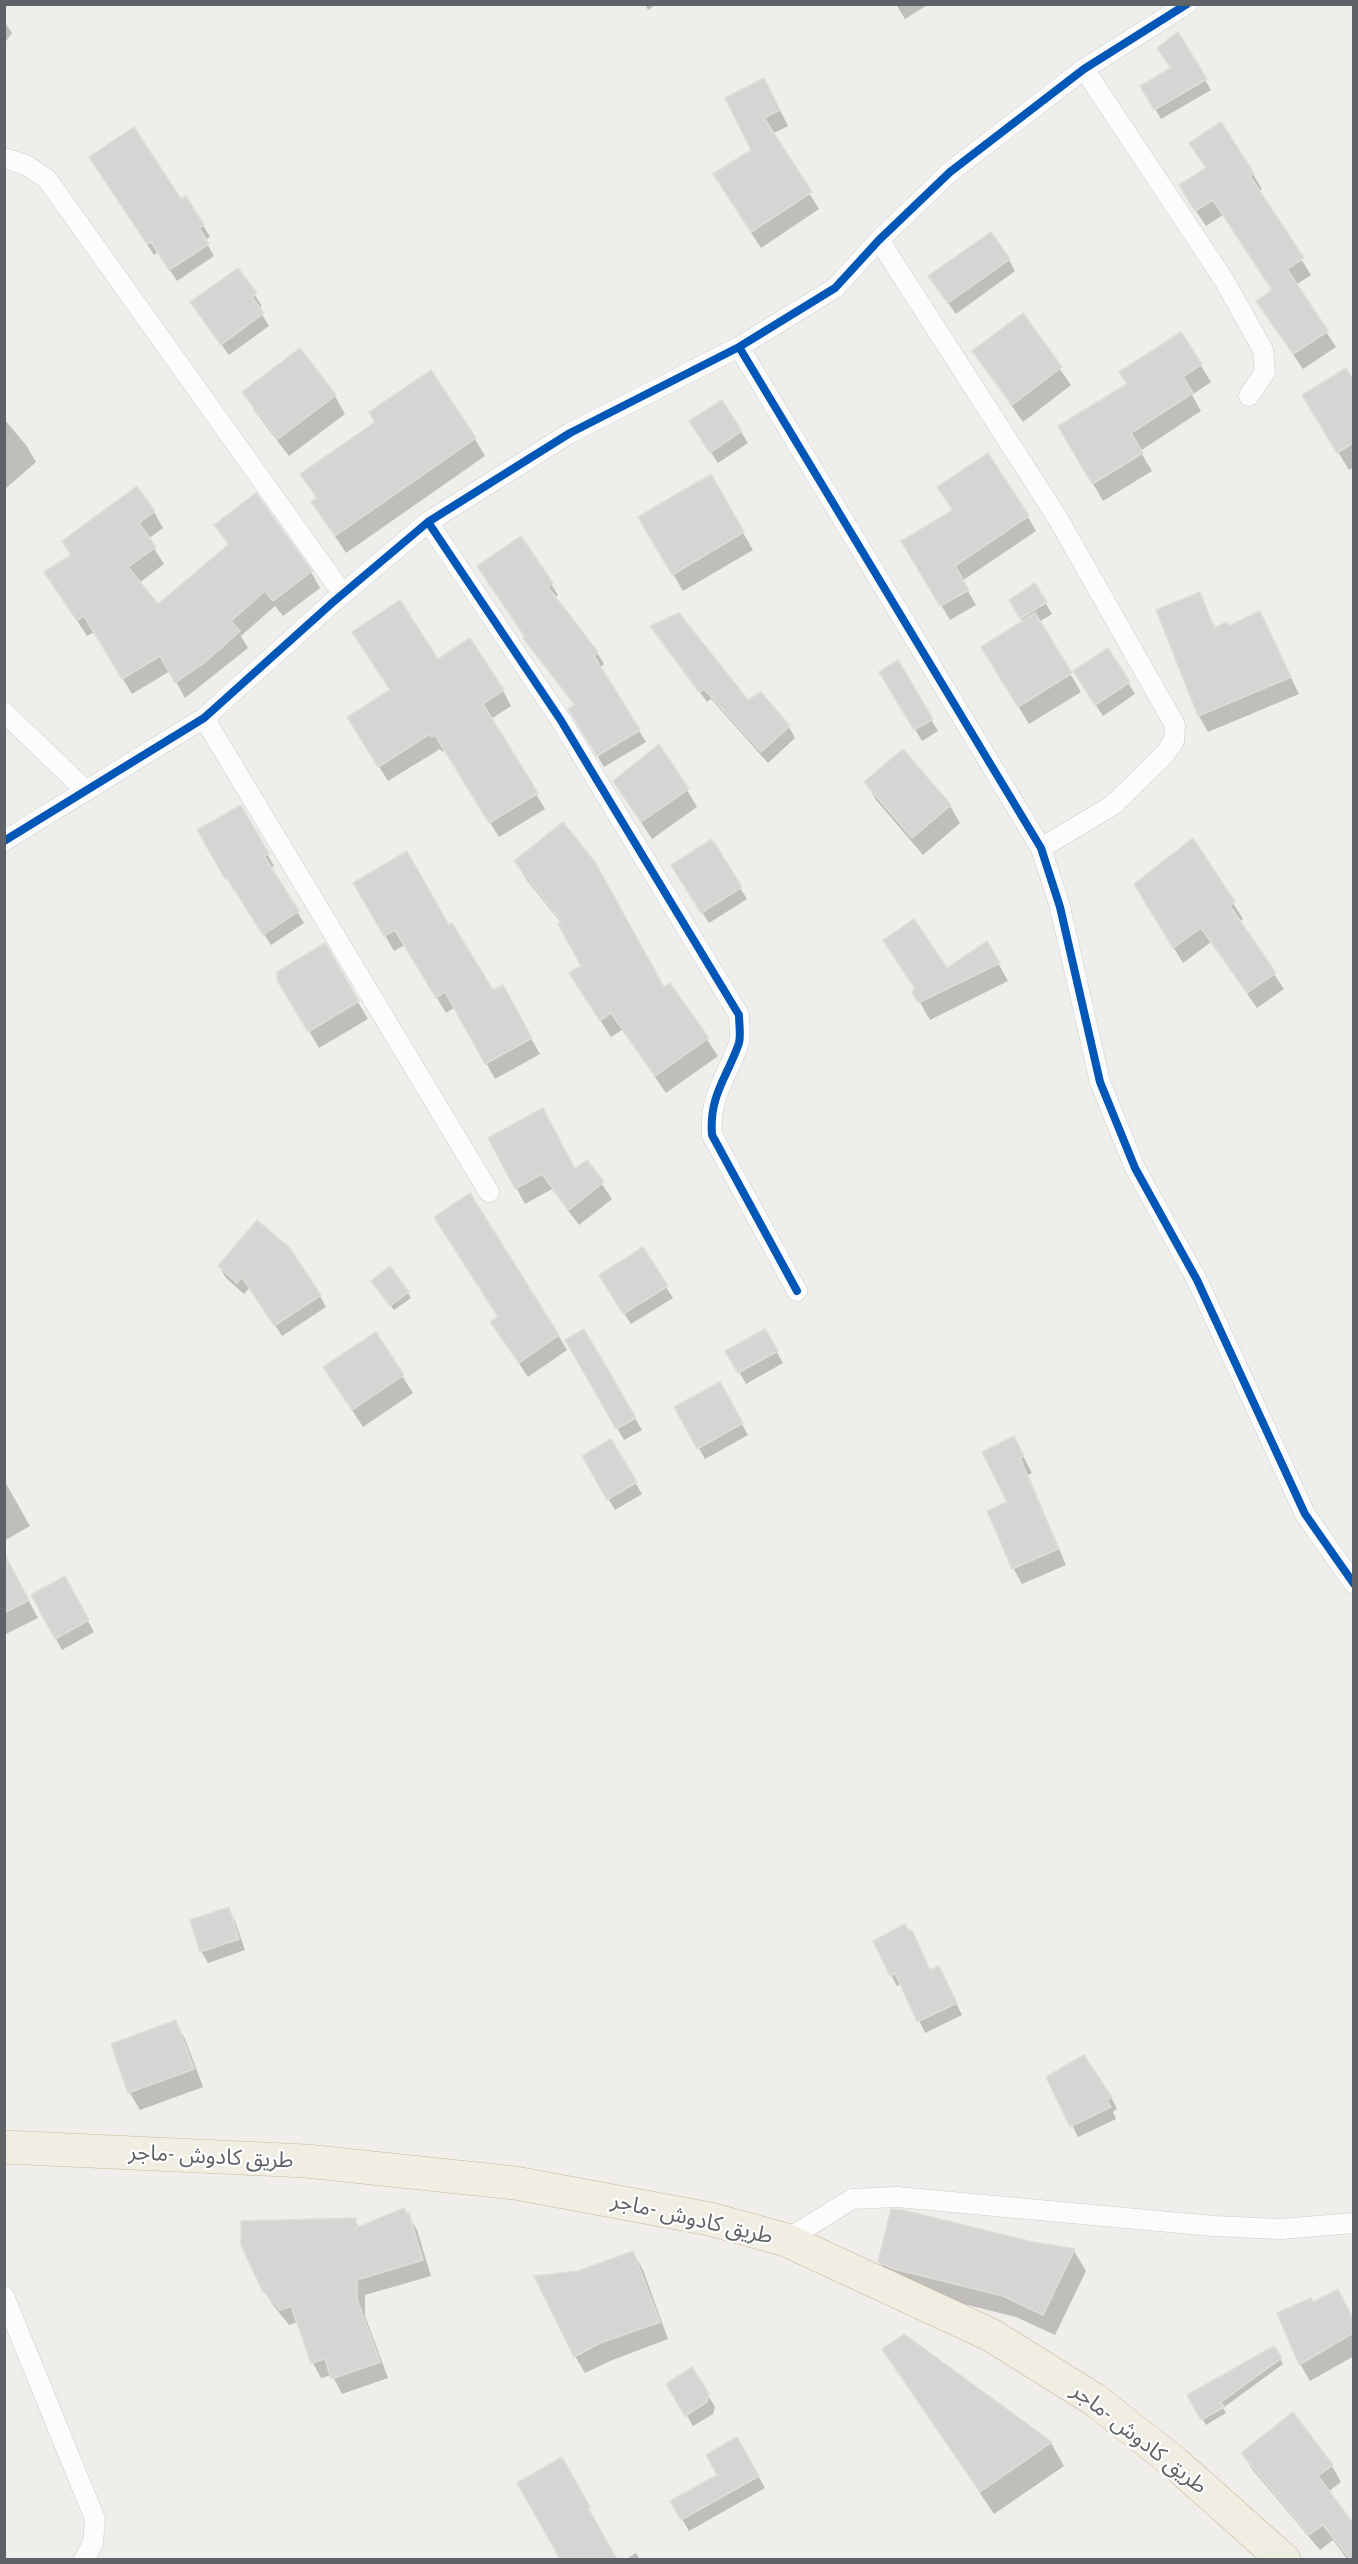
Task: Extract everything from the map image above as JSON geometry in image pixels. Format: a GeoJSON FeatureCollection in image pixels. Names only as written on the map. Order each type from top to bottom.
{"type":"FeatureCollection","features":[{"type":"Feature","properties":{"kind":"highway","name":"طريق كادوش -ماجر"},"geometry":{"type":"LineString","coordinates":[[4,2147],[306,2161],[515,2182],[710,2219],[786,2240],[991,2335],[1095,2400],[1175,2463],[1284,2559]]}},
{"type":"Feature","properties":{"kind":"street"},"geometry":{"type":"LineString","coordinates":[[4,841],[204,718],[428,522],[570,433],[739,347],[835,288],[879,240],[950,172],[1084,69],[1187,4]]}},
{"type":"Feature","properties":{"kind":"street"},"geometry":{"type":"LineString","coordinates":[[1084,69],[1224,280],[1263,350],[1265,372],[1249,396]]}},
{"type":"Feature","properties":{"kind":"street"},"geometry":{"type":"LineString","coordinates":[[4,158],[26,165],[47,179],[343,594]]}},
{"type":"Feature","properties":{"kind":"street"},"geometry":{"type":"LineString","coordinates":[[879,240],[1057,517],[1175,725],[1174,741],[1165,754],[1113,805],[1041,848]]}},
{"type":"Feature","properties":{"kind":"street"},"geometry":{"type":"LineString","coordinates":[[739,347],[1041,848],[1060,907],[1100,1082],[1135,1168],[1197,1280],[1305,1514],[1353,1584]]}},
{"type":"Feature","properties":{"kind":"street"},"geometry":{"type":"LineString","coordinates":[[428,522],[560,719],[739,1015],[740,1041],[718,1088],[710,1115],[711,1136],[797,1291]]}},
{"type":"Feature","properties":{"kind":"street"},"geometry":{"type":"LineString","coordinates":[[4,712],[86,791]]}},
{"type":"Feature","properties":{"kind":"street"},"geometry":{"type":"LineString","coordinates":[[204,718],[489,1192]]}},
{"type":"Feature","properties":{"kind":"street"},"geometry":{"type":"LineString","coordinates":[[786,2240],[852,2199],[897,2197],[1214,2226],[1281,2229],[1353,2223]]}},
{"type":"Feature","properties":{"kind":"street"},"geometry":{"type":"LineString","coordinates":[[4,2296],[95,2520],[93,2543],[84,2559]]}},
{"type":"Feature","properties":{"kind":"building"},"geometry":{"type":"Polygon","coordinates":[[[1178,32],[1207,79],[1154,110],[1140,86],[1171,68],[1157,48],[1178,32]]]}},
{"type":"Feature","properties":{"kind":"building"},"geometry":{"type":"Polygon","coordinates":[[[764,78],[780,110],[764,118],[812,192],[751,232],[713,174],[751,150],[725,98],[764,78]]]}},
{"type":"Feature","properties":{"kind":"building"},"geometry":{"type":"Polygon","coordinates":[[[1221,122],[1254,173],[1250,176],[1304,258],[1287,269],[1328,331],[1293,354],[1256,301],[1272,290],[1213,200],[1195,211],[1179,185],[1206,168],[1189,143],[1221,122]]]}},
{"type":"Feature","properties":{"kind":"building"},"geometry":{"type":"Polygon","coordinates":[[[134,127],[181,199],[186,196],[204,225],[199,228],[209,244],[169,270],[151,242],[147,244],[89,157],[134,127]]]}},
{"type":"Feature","properties":{"kind":"building"},"geometry":{"type":"Polygon","coordinates":[[[991,232],[1010,259],[948,303],[928,276],[991,232]]]}},
{"type":"Feature","properties":{"kind":"building"},"geometry":{"type":"Polygon","coordinates":[[[238,268],[257,293],[252,297],[264,313],[221,345],[190,302],[238,268]]]}},
{"type":"Feature","properties":{"kind":"building"},"geometry":{"type":"Polygon","coordinates":[[[1023,313],[1062,367],[1012,405],[972,351],[1023,313]]]}},
{"type":"Feature","properties":{"kind":"building"},"geometry":{"type":"Polygon","coordinates":[[[1181,332],[1202,364],[1183,377],[1193,393],[1131,433],[1143,453],[1092,484],[1058,426],[1127,384],[1119,372],[1181,332]]]}},
{"type":"Feature","properties":{"kind":"building"},"geometry":{"type":"Polygon","coordinates":[[[300,348],[336,395],[278,439],[242,392],[300,348]]]}},
{"type":"Feature","properties":{"kind":"building"},"geometry":{"type":"Polygon","coordinates":[[[1346,368],[1353,380],[1353,443],[1337,453],[1302,395],[1346,368]]]}},
{"type":"Feature","properties":{"kind":"building"},"geometry":{"type":"Polygon","coordinates":[[[431,370],[476,438],[335,536],[311,502],[317,498],[300,474],[375,422],[369,412],[431,370]]]}},
{"type":"Feature","properties":{"kind":"building"},"geometry":{"type":"Polygon","coordinates":[[[722,400],[742,431],[710,453],[689,421],[722,400]]]}},
{"type":"Feature","properties":{"kind":"building"},"geometry":{"type":"Polygon","coordinates":[[[988,453],[1029,516],[955,566],[969,590],[940,606],[901,541],[953,510],[937,487],[988,453]]]}},
{"type":"Feature","properties":{"kind":"building"},"geometry":{"type":"Polygon","coordinates":[[[711,474],[744,532],[672,575],[638,517],[711,474]]]}},
{"type":"Feature","properties":{"kind":"building"},"geometry":{"type":"Polygon","coordinates":[[[137,486],[155,511],[139,523],[156,547],[128,567],[158,604],[229,544],[214,525],[256,493],[312,571],[273,601],[265,591],[231,621],[240,631],[204,663],[175,683],[160,656],[122,679],[84,616],[77,621],[44,572],[71,555],[62,541],[137,486]]]}},
{"type":"Feature","properties":{"kind":"building"},"geometry":{"type":"Polygon","coordinates":[[[521,536],[553,583],[548,587],[598,652],[594,656],[640,730],[597,756],[568,709],[575,705],[523,638],[525,637],[477,566],[521,536]]]}},
{"type":"Feature","properties":{"kind":"building"},"geometry":{"type":"Polygon","coordinates":[[[1035,583],[1047,602],[1020,619],[1009,600],[1035,583]]]}},
{"type":"Feature","properties":{"kind":"building"},"geometry":{"type":"Polygon","coordinates":[[[1200,592],[1214,628],[1227,622],[1229,626],[1260,611],[1291,677],[1198,716],[1156,610],[1200,592]]]}},
{"type":"Feature","properties":{"kind":"building"},"geometry":{"type":"Polygon","coordinates":[[[400,600],[438,659],[470,638],[504,690],[483,704],[538,793],[489,823],[435,735],[432,737],[430,734],[378,767],[347,717],[390,690],[352,632],[400,600]]]}},
{"type":"Feature","properties":{"kind":"building"},"geometry":{"type":"Polygon","coordinates":[[[679,613],[748,700],[761,692],[790,726],[761,752],[704,689],[699,692],[650,626],[679,613]]]}},
{"type":"Feature","properties":{"kind":"building"},"geometry":{"type":"Polygon","coordinates":[[[1035,613],[1072,673],[1018,707],[981,647],[1035,613]]]}},
{"type":"Feature","properties":{"kind":"building"},"geometry":{"type":"Polygon","coordinates":[[[1108,648],[1130,682],[1095,705],[1073,671],[1108,648]]]}},
{"type":"Feature","properties":{"kind":"building"},"geometry":{"type":"Polygon","coordinates":[[[898,660],[933,719],[914,730],[879,672],[898,660]]]}},
{"type":"Feature","properties":{"kind":"building"},"geometry":{"type":"Polygon","coordinates":[[[659,744],[689,789],[641,822],[613,781],[659,744]]]}},
{"type":"Feature","properties":{"kind":"building"},"geometry":{"type":"Polygon","coordinates":[[[903,749],[951,805],[912,838],[864,782],[903,749]]]}},
{"type":"Feature","properties":{"kind":"building"},"geometry":{"type":"Polygon","coordinates":[[[241,805],[269,854],[264,856],[299,911],[263,935],[227,878],[225,879],[197,830],[241,805]]]}},
{"type":"Feature","properties":{"kind":"building"},"geometry":{"type":"Polygon","coordinates":[[[563,822],[595,862],[664,987],[670,983],[709,1038],[655,1076],[611,1013],[600,1021],[569,973],[581,966],[558,924],[562,922],[514,861],[563,822]]]}},
{"type":"Feature","properties":{"kind":"building"},"geometry":{"type":"Polygon","coordinates":[[[1193,838],[1235,902],[1230,906],[1276,973],[1247,993],[1201,928],[1173,948],[1134,884],[1193,838]]]}},
{"type":"Feature","properties":{"kind":"building"},"geometry":{"type":"Polygon","coordinates":[[[712,839],[742,887],[701,913],[671,865],[712,839]]]}},
{"type":"Feature","properties":{"kind":"building"},"geometry":{"type":"Polygon","coordinates":[[[407,851],[449,925],[452,923],[493,990],[503,985],[532,1038],[485,1064],[445,992],[436,998],[395,930],[384,936],[353,883],[407,851]]]}},
{"type":"Feature","properties":{"kind":"building"},"geometry":{"type":"Polygon","coordinates":[[[914,919],[947,968],[987,941],[1000,963],[918,1003],[912,992],[915,989],[883,940],[914,919]]]}},
{"type":"Feature","properties":{"kind":"building"},"geometry":{"type":"Polygon","coordinates":[[[325,943],[359,1001],[308,1032],[277,980],[277,972],[325,943]]]}},
{"type":"Feature","properties":{"kind":"building"},"geometry":{"type":"Polygon","coordinates":[[[543,1108],[575,1169],[587,1160],[604,1182],[569,1210],[542,1174],[515,1189],[488,1138],[543,1108]]]}},
{"type":"Feature","properties":{"kind":"building"},"geometry":{"type":"Polygon","coordinates":[[[470,1193],[559,1335],[519,1363],[490,1322],[498,1317],[434,1217],[470,1193]]]}},
{"type":"Feature","properties":{"kind":"building"},"geometry":{"type":"Polygon","coordinates":[[[257,1220],[289,1247],[321,1295],[274,1326],[242,1277],[237,1283],[218,1266],[257,1220]]]}},
{"type":"Feature","properties":{"kind":"building"},"geometry":{"type":"Polygon","coordinates":[[[643,1247],[668,1286],[623,1314],[599,1275],[643,1247]]]}},
{"type":"Feature","properties":{"kind":"building"},"geometry":{"type":"Polygon","coordinates":[[[390,1266],[409,1292],[390,1306],[371,1281],[390,1266]]]}},
{"type":"Feature","properties":{"kind":"building"},"geometry":{"type":"Polygon","coordinates":[[[584,1329],[636,1418],[616,1429],[565,1340],[584,1329]]]}},
{"type":"Feature","properties":{"kind":"building"},"geometry":{"type":"Polygon","coordinates":[[[765,1329],[778,1351],[738,1373],[725,1351],[765,1329]]]}},
{"type":"Feature","properties":{"kind":"building"},"geometry":{"type":"Polygon","coordinates":[[[376,1332],[404,1375],[352,1410],[323,1367],[376,1332]]]}},
{"type":"Feature","properties":{"kind":"building"},"geometry":{"type":"Polygon","coordinates":[[[720,1382],[743,1423],[697,1449],[674,1407],[720,1382]]]}},
{"type":"Feature","properties":{"kind":"building"},"geometry":{"type":"Polygon","coordinates":[[[1014,1436],[1024,1456],[1020,1458],[1058,1549],[1012,1569],[987,1511],[1007,1502],[982,1452],[1014,1436]]]}},
{"type":"Feature","properties":{"kind":"building"},"geometry":{"type":"Polygon","coordinates":[[[611,1439],[637,1482],[607,1500],[582,1456],[611,1439]]]}},
{"type":"Feature","properties":{"kind":"building"},"geometry":{"type":"Polygon","coordinates":[[[4,1553],[29,1600],[4,1613],[4,1553]]]}},
{"type":"Feature","properties":{"kind":"building"},"geometry":{"type":"Polygon","coordinates":[[[65,1576],[89,1620],[55,1639],[31,1595],[65,1576]]]}},
{"type":"Feature","properties":{"kind":"building"},"geometry":{"type":"Polygon","coordinates":[[[229,1907],[239,1939],[200,1952],[190,1920],[229,1907]]]}},
{"type":"Feature","properties":{"kind":"building"},"geometry":{"type":"Polygon","coordinates":[[[905,1924],[909,1931],[912,1930],[930,1970],[939,1966],[957,2003],[917,2022],[895,1973],[890,1976],[873,1941],[905,1924]]]}},
{"type":"Feature","properties":{"kind":"building"},"geometry":{"type":"Polygon","coordinates":[[[176,2020],[194,2069],[128,2093],[111,2044],[176,2020]]]}},
{"type":"Feature","properties":{"kind":"building"},"geometry":{"type":"Polygon","coordinates":[[[1084,2055],[1112,2097],[1107,2100],[1111,2107],[1070,2127],[1046,2077],[1084,2055]]]}},
{"type":"Feature","properties":{"kind":"building"},"geometry":{"type":"Polygon","coordinates":[[[404,2208],[407,2214],[409,2213],[423,2260],[357,2280],[357,2299],[380,2362],[331,2379],[325,2359],[311,2363],[291,2306],[280,2310],[262,2290],[241,2245],[241,2221],[356,2218],[356,2228],[404,2208]]]}},
{"type":"Feature","properties":{"kind":"building"},"geometry":{"type":"Polygon","coordinates":[[[891,2209],[1033,2242],[1075,2249],[1043,2315],[1003,2296],[894,2269],[878,2262],[891,2209]]]}},
{"type":"Feature","properties":{"kind":"building"},"geometry":{"type":"Polygon","coordinates":[[[633,2251],[660,2322],[600,2343],[574,2357],[534,2276],[578,2271],[633,2251]]]}},
{"type":"Feature","properties":{"kind":"building"},"geometry":{"type":"Polygon","coordinates":[[[1338,2289],[1353,2319],[1353,2333],[1299,2365],[1277,2313],[1311,2298],[1313,2302],[1338,2289]]]}},
{"type":"Feature","properties":{"kind":"building"},"geometry":{"type":"Polygon","coordinates":[[[904,2334],[1052,2442],[980,2492],[882,2349],[904,2334]]]}},
{"type":"Feature","properties":{"kind":"building"},"geometry":{"type":"Polygon","coordinates":[[[1274,2346],[1282,2358],[1221,2402],[1224,2407],[1201,2420],[1187,2395],[1274,2346]]]}},
{"type":"Feature","properties":{"kind":"building"},"geometry":{"type":"Polygon","coordinates":[[[692,2367],[709,2394],[707,2402],[685,2416],[666,2384],[692,2367]]]}},
{"type":"Feature","properties":{"kind":"building"},"geometry":{"type":"Polygon","coordinates":[[[1293,2412],[1333,2465],[1318,2476],[1353,2523],[1353,2559],[1350,2559],[1323,2525],[1309,2535],[1241,2453],[1293,2412]]]}},
{"type":"Feature","properties":{"kind":"building"},"geometry":{"type":"Polygon","coordinates":[[[737,2437],[759,2476],[681,2520],[670,2501],[717,2475],[706,2455],[737,2437]]]}},
{"type":"Feature","properties":{"kind":"building"},"geometry":{"type":"Polygon","coordinates":[[[562,2457],[617,2559],[560,2559],[517,2483],[562,2457]]]}},
{"type":"Feature","properties":{"kind":"cycle path"},"geometry":{"type":"LineString","coordinates":[[4,841],[204,718],[332,603],[428,522],[570,433],[739,347],[835,288],[879,240],[950,172],[1084,69],[1187,4]]}},
{"type":"Feature","properties":{"kind":"cycle path"},"geometry":{"type":"LineString","coordinates":[[739,347],[1041,848],[1060,907],[1100,1082],[1135,1168],[1197,1280],[1305,1514],[1354,1584]]}},
{"type":"Feature","properties":{"kind":"cycle path"},"geometry":{"type":"LineString","coordinates":[[428,522],[560,719],[739,1015],[739,1043],[716,1098],[713,1109],[712,1135],[797,1291]]}}]}
